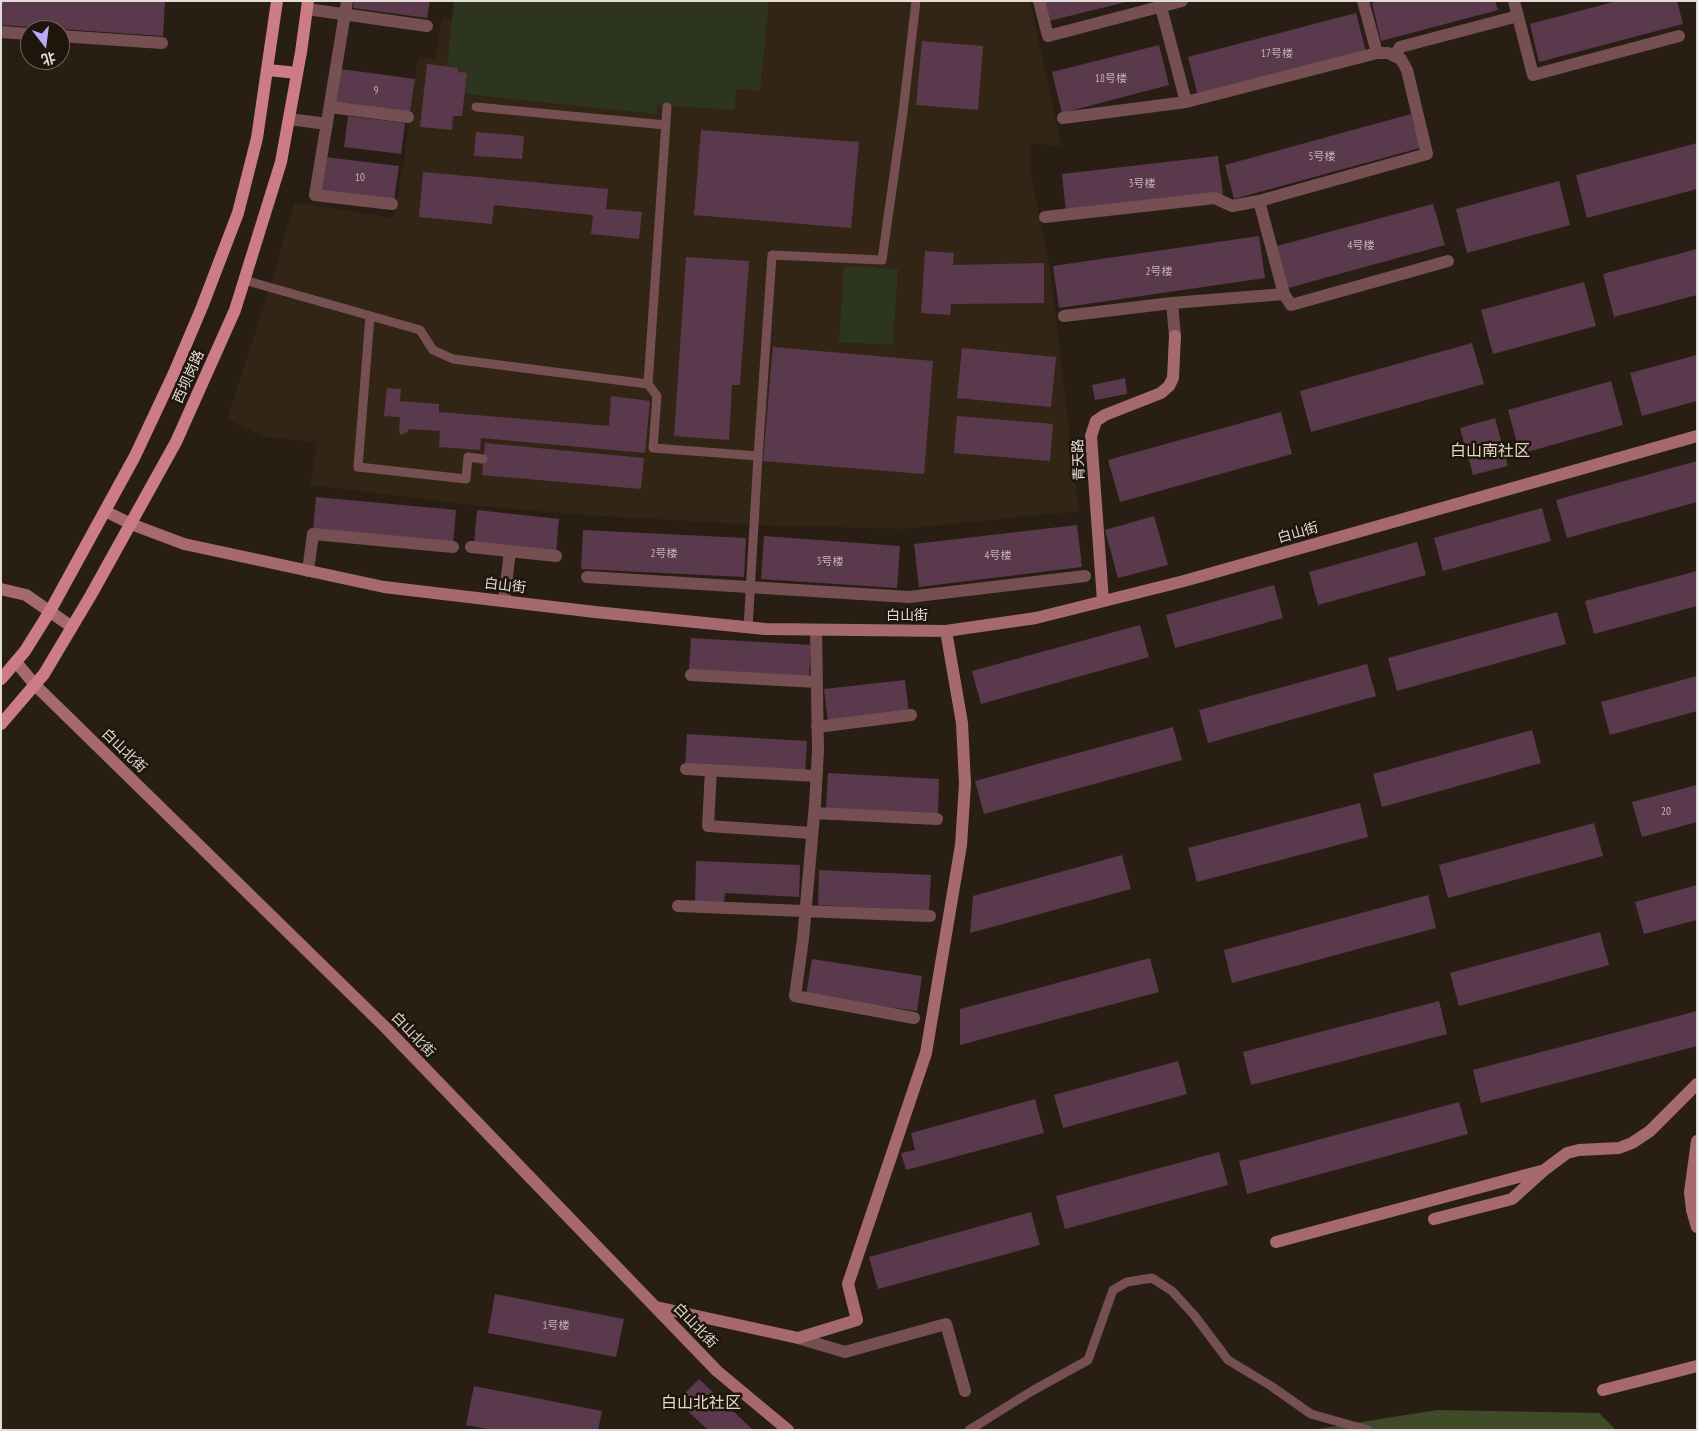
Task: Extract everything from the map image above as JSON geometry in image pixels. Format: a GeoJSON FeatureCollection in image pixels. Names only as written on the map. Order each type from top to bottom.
{"type":"FeatureCollection","features":[{"type":"Feature","properties":{"kind":"main road","name":"西坝岗路"},"geometry":{"type":"LineString","coordinates":[[1,678],[25,651],[50,610],[136,456],[202,307],[238,213],[257,138],[277,1]]}},
{"type":"Feature","properties":{"kind":"main road","name":"西坝岗路"},"geometry":{"type":"LineString","coordinates":[[1,724],[44,674],[131,524],[176,442],[235,310],[281,162],[307,5]]}},
{"type":"Feature","properties":{"kind":"main road"},"geometry":{"type":"LineString","coordinates":[[268,70],[297,74]]}},
{"type":"Feature","properties":{"kind":"street"},"geometry":{"type":"LineString","coordinates":[[1039,1],[1048,36],[1145,6],[1161,6],[1182,1]]}},
{"type":"Feature","properties":{"kind":"street"},"geometry":{"type":"LineString","coordinates":[[1363,1],[1377,53]]}},
{"type":"Feature","properties":{"kind":"street"},"geometry":{"type":"LineString","coordinates":[[1514,1],[1533,75],[1679,36]]}},
{"type":"Feature","properties":{"kind":"street"},"geometry":{"type":"LineString","coordinates":[[307,5],[346,8],[427,26]]}},
{"type":"Feature","properties":{"kind":"street"},"geometry":{"type":"LineString","coordinates":[[1161,6],[1186,102]]}},
{"type":"Feature","properties":{"kind":"street"},"geometry":{"type":"LineString","coordinates":[[346,8],[315,195],[392,204]]}},
{"type":"Feature","properties":{"kind":"street"},"geometry":{"type":"LineString","coordinates":[[1395,56],[1400,47],[1518,16]]}},
{"type":"Feature","properties":{"kind":"street"},"geometry":{"type":"LineString","coordinates":[[1,32],[20,33]]}},
{"type":"Feature","properties":{"kind":"street"},"geometry":{"type":"LineString","coordinates":[[70,37],[162,43]]}},
{"type":"Feature","properties":{"kind":"street"},"geometry":{"type":"LineString","coordinates":[[1046,217],[1215,198],[1232,206],[1259,201],[1428,154],[1407,70],[1401,59],[1388,53],[1377,53],[1186,102],[1063,118]]}},
{"type":"Feature","properties":{"kind":"street"},"geometry":{"type":"LineString","coordinates":[[330,107],[408,117]]}},
{"type":"Feature","properties":{"kind":"street"},"geometry":{"type":"LineString","coordinates":[[289,119],[327,124]]}},
{"type":"Feature","properties":{"kind":"street"},"geometry":{"type":"LineString","coordinates":[[1259,201],[1284,294],[1291,305],[1448,261]]}},
{"type":"Feature","properties":{"kind":"street"},"geometry":{"type":"LineString","coordinates":[[1064,316],[1172,303],[1284,294]]}},
{"type":"Feature","properties":{"kind":"street","name":"青天路"},"geometry":{"type":"LineString","coordinates":[[1103,601],[1091,436],[1096,421],[1105,415],[1160,393],[1170,386],[1173,378],[1175,336],[1172,303]]}},
{"type":"Feature","properties":{"kind":"street","name":"白山街"},"geometry":{"type":"LineString","coordinates":[[106,511],[131,524],[184,544],[384,587],[748,628],[946,631],[1036,618],[1194,578],[1697,436]]}},
{"type":"Feature","properties":{"kind":"street"},"geometry":{"type":"LineString","coordinates":[[308,571],[313,534],[453,547]]}},
{"type":"Feature","properties":{"kind":"street"},"geometry":{"type":"LineString","coordinates":[[471,547],[556,556]]}},
{"type":"Feature","properties":{"kind":"street"},"geometry":{"type":"LineString","coordinates":[[504,601],[510,551]]}},
{"type":"Feature","properties":{"kind":"street"},"geometry":{"type":"LineString","coordinates":[[587,577],[909,597],[1085,576]]}},
{"type":"Feature","properties":{"kind":"street"},"geometry":{"type":"LineString","coordinates":[[1,589],[26,595],[72,627]]}},
{"type":"Feature","properties":{"kind":"street"},"geometry":{"type":"LineString","coordinates":[[816,630],[817,727],[814,813],[795,996],[914,1018]]}},
{"type":"Feature","properties":{"kind":"street"},"geometry":{"type":"LineString","coordinates":[[798,1338],[857,1320],[848,1284],[926,1053],[961,845],[965,784],[962,723],[946,631]]}},
{"type":"Feature","properties":{"kind":"street","name":"白山北街"},"geometry":{"type":"LineString","coordinates":[[16,662],[35,685],[384,1026],[718,1371],[788,1430]]}},
{"type":"Feature","properties":{"kind":"street"},"geometry":{"type":"LineString","coordinates":[[691,675],[816,682]]}},
{"type":"Feature","properties":{"kind":"street"},"geometry":{"type":"LineString","coordinates":[[817,727],[911,715]]}},
{"type":"Feature","properties":{"kind":"street"},"geometry":{"type":"LineString","coordinates":[[686,769],[816,776]]}},
{"type":"Feature","properties":{"kind":"street"},"geometry":{"type":"LineString","coordinates":[[711,770],[708,826],[812,833]]}},
{"type":"Feature","properties":{"kind":"street"},"geometry":{"type":"LineString","coordinates":[[814,813],[937,819]]}},
{"type":"Feature","properties":{"kind":"street"},"geometry":{"type":"LineString","coordinates":[[678,906],[930,916]]}},
{"type":"Feature","properties":{"kind":"street"},"geometry":{"type":"LineString","coordinates":[[1434,1219],[1512,1199],[1543,1170],[1567,1153],[1579,1150],[1619,1148],[1632,1143],[1650,1131],[1697,1084]]}},
{"type":"Feature","properties":{"kind":"street"},"geometry":{"type":"LineString","coordinates":[[1697,1141],[1690,1192],[1692,1210],[1697,1227]]}},
{"type":"Feature","properties":{"kind":"street"},"geometry":{"type":"LineString","coordinates":[[1276,1242],[1543,1170]]}},
{"type":"Feature","properties":{"kind":"street"},"geometry":{"type":"LineString","coordinates":[[656,1307],[798,1338],[845,1352],[946,1324],[964,1391]]}},
{"type":"Feature","properties":{"kind":"street"},"geometry":{"type":"LineString","coordinates":[[1603,1390],[1697,1366]]}},
{"type":"Feature","properties":{"kind":"lane"},"geometry":{"type":"LineString","coordinates":[[748,628],[772,255],[882,260],[903,112],[916,1]]}},
{"type":"Feature","properties":{"kind":"lane"},"geometry":{"type":"LineString","coordinates":[[476,107],[666,124]]}},
{"type":"Feature","properties":{"kind":"lane"},"geometry":{"type":"LineString","coordinates":[[667,107],[648,384],[657,396],[653,448],[758,456]]}},
{"type":"Feature","properties":{"kind":"lane"},"geometry":{"type":"LineString","coordinates":[[244,280],[420,330],[433,350],[453,359],[648,384]]}},
{"type":"Feature","properties":{"kind":"lane"},"geometry":{"type":"LineString","coordinates":[[370,316],[358,466],[466,479],[468,457],[483,459]]}},
{"type":"Feature","properties":{"kind":"lane"},"geometry":{"type":"LineString","coordinates":[[969,1430],[1032,1391],[1088,1360],[1113,1290],[1127,1282],[1152,1278],[1172,1291],[1194,1315],[1228,1360],[1271,1386],[1311,1414],[1368,1430]]}},
{"type":"Feature","properties":{"kind":"shaded area"},"geometry":{"type":"Polygon","coordinates":[[[454,1],[1030,1],[1062,147],[1031,143],[1030,170],[1050,268],[1079,511],[903,529],[760,525],[583,515],[470,505],[310,485],[317,442],[265,437],[227,419],[272,281],[294,202],[394,218],[418,57],[435,59],[442,19],[452,20],[454,1]]]}},
{"type":"Feature","properties":{"kind":"green space"},"geometry":{"type":"Polygon","coordinates":[[[454,1],[769,1],[760,91],[736,89],[735,110],[657,105],[656,114],[465,94],[467,74],[458,72],[458,68],[447,66],[454,1]]]}},
{"type":"Feature","properties":{"kind":"green space"},"geometry":{"type":"Polygon","coordinates":[[[844,266],[898,269],[893,345],[839,342],[844,266]]]}},
{"type":"Feature","properties":{"kind":"green space"},"geometry":{"type":"Polygon","coordinates":[[[1437,1410],[1599,1413],[1616,1430],[1311,1430],[1437,1410]]]}},
{"type":"Feature","properties":{"kind":"building"},"geometry":{"type":"Polygon","coordinates":[[[1,1],[165,1],[163,36],[70,30],[70,20],[20,20],[20,26],[1,25],[1,1]]]}},
{"type":"Feature","properties":{"kind":"building"},"geometry":{"type":"Polygon","coordinates":[[[354,1],[430,1],[427,18],[353,8],[354,1]]]}},
{"type":"Feature","properties":{"kind":"building"},"geometry":{"type":"Polygon","coordinates":[[[1044,1],[1126,1],[1126,2],[1049,21],[1044,1]]]}},
{"type":"Feature","properties":{"kind":"building"},"geometry":{"type":"Polygon","coordinates":[[[1380,1],[1495,1],[1498,10],[1381,41],[1372,3],[1380,1]]]}},
{"type":"Feature","properties":{"kind":"building"},"geometry":{"type":"Polygon","coordinates":[[[1617,1],[1677,1],[1683,24],[1539,62],[1530,24],[1617,1]]]}},
{"type":"Feature","properties":{"kind":"building"},"geometry":{"type":"Polygon","coordinates":[[[1356,13],[1366,52],[1198,96],[1188,57],[1356,13]]]}},
{"type":"Feature","properties":{"kind":"building"},"geometry":{"type":"Polygon","coordinates":[[[922,41],[983,46],[978,110],[916,105],[922,41]]]}},
{"type":"Feature","properties":{"kind":"building"},"geometry":{"type":"Polygon","coordinates":[[[1159,45],[1169,85],[1062,113],[1052,72],[1159,45]]]}},
{"type":"Feature","properties":{"kind":"building"},"geometry":{"type":"Polygon","coordinates":[[[427,64],[458,68],[458,72],[467,73],[462,116],[453,116],[452,130],[420,127],[427,64]]]}},
{"type":"Feature","properties":{"kind":"building"},"geometry":{"type":"Polygon","coordinates":[[[341,69],[415,79],[410,112],[336,102],[341,69]]]}},
{"type":"Feature","properties":{"kind":"building"},"geometry":{"type":"Polygon","coordinates":[[[1411,114],[1420,148],[1234,199],[1225,165],[1411,114]]]}},
{"type":"Feature","properties":{"kind":"building"},"geometry":{"type":"Polygon","coordinates":[[[348,116],[405,123],[401,154],[344,147],[348,116]]]}},
{"type":"Feature","properties":{"kind":"building"},"geometry":{"type":"Polygon","coordinates":[[[701,130],[859,142],[851,228],[694,215],[701,130]]]}},
{"type":"Feature","properties":{"kind":"building"},"geometry":{"type":"Polygon","coordinates":[[[476,132],[524,136],[522,159],[474,156],[476,132]]]}},
{"type":"Feature","properties":{"kind":"building"},"geometry":{"type":"Polygon","coordinates":[[[1697,143],[1697,189],[1587,218],[1576,175],[1697,143]]]}},
{"type":"Feature","properties":{"kind":"building"},"geometry":{"type":"Polygon","coordinates":[[[1218,156],[1223,194],[1066,212],[1062,174],[1218,156]]]}},
{"type":"Feature","properties":{"kind":"building"},"geometry":{"type":"Polygon","coordinates":[[[325,157],[399,166],[394,200],[320,190],[325,157]]]}},
{"type":"Feature","properties":{"kind":"building"},"geometry":{"type":"Polygon","coordinates":[[[423,172],[608,189],[606,209],[642,212],[639,239],[591,234],[593,215],[494,205],[492,224],[419,217],[423,172]]]}},
{"type":"Feature","properties":{"kind":"building"},"geometry":{"type":"Polygon","coordinates":[[[1559,181],[1570,225],[1467,253],[1456,209],[1559,181]]]}},
{"type":"Feature","properties":{"kind":"building"},"geometry":{"type":"Polygon","coordinates":[[[1433,204],[1445,245],[1288,288],[1277,246],[1433,204]]]}},
{"type":"Feature","properties":{"kind":"building"},"geometry":{"type":"Polygon","coordinates":[[[1259,236],[1265,278],[1059,308],[1053,266],[1259,236]]]}},
{"type":"Feature","properties":{"kind":"building"},"geometry":{"type":"Polygon","coordinates":[[[1697,249],[1697,295],[1614,317],[1603,274],[1697,249]]]}},
{"type":"Feature","properties":{"kind":"building"},"geometry":{"type":"Polygon","coordinates":[[[925,251],[954,253],[953,265],[1044,263],[1044,303],[951,304],[950,315],[921,313],[925,251]]]}},
{"type":"Feature","properties":{"kind":"building"},"geometry":{"type":"Polygon","coordinates":[[[686,257],[749,261],[740,385],[732,385],[729,440],[674,436],[686,257]]]}},
{"type":"Feature","properties":{"kind":"building"},"geometry":{"type":"Polygon","coordinates":[[[1584,282],[1596,326],[1493,354],[1481,310],[1584,282]]]}},
{"type":"Feature","properties":{"kind":"building"},"geometry":{"type":"Polygon","coordinates":[[[1472,343],[1484,384],[1311,432],[1300,391],[1472,343]]]}},
{"type":"Feature","properties":{"kind":"building"},"geometry":{"type":"Polygon","coordinates":[[[773,347],[933,361],[924,474],[763,461],[773,347]]]}},
{"type":"Feature","properties":{"kind":"building"},"geometry":{"type":"Polygon","coordinates":[[[962,348],[1056,357],[1051,407],[957,398],[962,348]]]}},
{"type":"Feature","properties":{"kind":"building"},"geometry":{"type":"Polygon","coordinates":[[[1697,355],[1697,401],[1642,416],[1630,373],[1697,355]]]}},
{"type":"Feature","properties":{"kind":"building"},"geometry":{"type":"Polygon","coordinates":[[[1125,378],[1127,394],[1095,400],[1092,385],[1125,378]]]}},
{"type":"Feature","properties":{"kind":"building"},"geometry":{"type":"Polygon","coordinates":[[[1611,381],[1623,425],[1520,454],[1508,410],[1611,381]]]}},
{"type":"Feature","properties":{"kind":"building"},"geometry":{"type":"Polygon","coordinates":[[[387,388],[401,389],[400,401],[439,404],[439,412],[609,426],[611,396],[650,401],[645,453],[481,438],[480,450],[439,447],[440,431],[408,429],[408,432],[400,435],[400,417],[384,416],[387,388]]]}},
{"type":"Feature","properties":{"kind":"building"},"geometry":{"type":"Polygon","coordinates":[[[1281,412],[1292,454],[1120,502],[1108,460],[1281,412]]]}},
{"type":"Feature","properties":{"kind":"building"},"geometry":{"type":"Polygon","coordinates":[[[957,416],[1053,424],[1050,461],[954,453],[957,416]]]}},
{"type":"Feature","properties":{"kind":"building"},"geometry":{"type":"Polygon","coordinates":[[[1495,418],[1508,466],[1473,475],[1460,428],[1495,418]]]}},
{"type":"Feature","properties":{"kind":"building"},"geometry":{"type":"Polygon","coordinates":[[[485,443],[644,458],[641,489],[482,475],[485,443]]]}},
{"type":"Feature","properties":{"kind":"building"},"geometry":{"type":"Polygon","coordinates":[[[1697,461],[1697,502],[1567,538],[1556,500],[1697,461]]]}},
{"type":"Feature","properties":{"kind":"building"},"geometry":{"type":"Polygon","coordinates":[[[316,497],[456,510],[453,544],[313,531],[316,497]]]}},
{"type":"Feature","properties":{"kind":"building"},"geometry":{"type":"Polygon","coordinates":[[[1542,508],[1551,541],[1443,571],[1434,538],[1542,508]]]}},
{"type":"Feature","properties":{"kind":"building"},"geometry":{"type":"Polygon","coordinates":[[[477,510],[559,519],[556,553],[474,544],[477,510]]]}},
{"type":"Feature","properties":{"kind":"building"},"geometry":{"type":"Polygon","coordinates":[[[1154,516],[1168,565],[1118,578],[1105,530],[1154,516]]]}},
{"type":"Feature","properties":{"kind":"building"},"geometry":{"type":"Polygon","coordinates":[[[1077,525],[1082,567],[919,587],[914,544],[1077,525]]]}},
{"type":"Feature","properties":{"kind":"building"},"geometry":{"type":"Polygon","coordinates":[[[583,530],[746,538],[744,577],[581,569],[583,530]]]}},
{"type":"Feature","properties":{"kind":"building"},"geometry":{"type":"Polygon","coordinates":[[[764,536],[900,546],[897,588],[761,579],[764,536]]]}},
{"type":"Feature","properties":{"kind":"building"},"geometry":{"type":"Polygon","coordinates":[[[1417,542],[1426,575],[1318,605],[1309,572],[1417,542]]]}},
{"type":"Feature","properties":{"kind":"building"},"geometry":{"type":"Polygon","coordinates":[[[1697,571],[1697,606],[1594,634],[1585,601],[1697,571]]]}},
{"type":"Feature","properties":{"kind":"building"},"geometry":{"type":"Polygon","coordinates":[[[1274,585],[1283,618],[1175,648],[1166,615],[1274,585]]]}},
{"type":"Feature","properties":{"kind":"building"},"geometry":{"type":"Polygon","coordinates":[[[1557,612],[1566,644],[1397,691],[1388,658],[1557,612]]]}},
{"type":"Feature","properties":{"kind":"building"},"geometry":{"type":"Polygon","coordinates":[[[1140,625],[1149,657],[981,704],[972,671],[1140,625]]]}},
{"type":"Feature","properties":{"kind":"building"},"geometry":{"type":"Polygon","coordinates":[[[691,638],[811,645],[809,677],[689,670],[691,638]]]}},
{"type":"Feature","properties":{"kind":"building"},"geometry":{"type":"Polygon","coordinates":[[[1367,664],[1376,696],[1208,743],[1199,710],[1367,664]]]}},
{"type":"Feature","properties":{"kind":"building"},"geometry":{"type":"Polygon","coordinates":[[[1697,676],[1697,711],[1610,735],[1601,702],[1697,676]]]}},
{"type":"Feature","properties":{"kind":"building"},"geometry":{"type":"Polygon","coordinates":[[[905,680],[909,713],[828,722],[824,689],[905,680]]]}},
{"type":"Feature","properties":{"kind":"building"},"geometry":{"type":"Polygon","coordinates":[[[1173,727],[1182,760],[984,814],[975,781],[1173,727]]]}},
{"type":"Feature","properties":{"kind":"building"},"geometry":{"type":"Polygon","coordinates":[[[1532,730],[1541,763],[1382,807],[1373,774],[1532,730]]]}},
{"type":"Feature","properties":{"kind":"building"},"geometry":{"type":"Polygon","coordinates":[[[687,734],[807,741],[805,773],[685,767],[687,734]]]}},
{"type":"Feature","properties":{"kind":"building"},"geometry":{"type":"Polygon","coordinates":[[[828,773],[939,779],[938,814],[826,809],[828,773]]]}},
{"type":"Feature","properties":{"kind":"building"},"geometry":{"type":"Polygon","coordinates":[[[1697,785],[1697,822],[1642,837],[1632,802],[1697,785]]]}},
{"type":"Feature","properties":{"kind":"building"},"geometry":{"type":"Polygon","coordinates":[[[1360,803],[1368,837],[1197,882],[1188,848],[1360,803]]]}},
{"type":"Feature","properties":{"kind":"building"},"geometry":{"type":"Polygon","coordinates":[[[1594,823],[1603,856],[1448,898],[1439,865],[1594,823]]]}},
{"type":"Feature","properties":{"kind":"building"},"geometry":{"type":"Polygon","coordinates":[[[1122,855],[1131,889],[970,933],[973,896],[1122,855]]]}},
{"type":"Feature","properties":{"kind":"building"},"geometry":{"type":"Polygon","coordinates":[[[696,861],[800,865],[799,897],[725,893],[724,904],[695,903],[696,861]]]}},
{"type":"Feature","properties":{"kind":"building"},"geometry":{"type":"Polygon","coordinates":[[[819,870],[931,875],[929,911],[818,905],[819,870]]]}},
{"type":"Feature","properties":{"kind":"building"},"geometry":{"type":"Polygon","coordinates":[[[1697,885],[1697,920],[1644,934],[1635,902],[1697,885]]]}},
{"type":"Feature","properties":{"kind":"building"},"geometry":{"type":"Polygon","coordinates":[[[1428,895],[1436,928],[1232,983],[1224,950],[1428,895]]]}},
{"type":"Feature","properties":{"kind":"building"},"geometry":{"type":"Polygon","coordinates":[[[1600,932],[1609,965],[1459,1006],[1450,973],[1600,932]]]}},
{"type":"Feature","properties":{"kind":"building"},"geometry":{"type":"Polygon","coordinates":[[[1150,958],[1159,992],[960,1045],[960,1009],[1150,958]]]}},
{"type":"Feature","properties":{"kind":"building"},"geometry":{"type":"Polygon","coordinates":[[[812,959],[922,976],[917,1011],[806,995],[812,959]]]}},
{"type":"Feature","properties":{"kind":"building"},"geometry":{"type":"Polygon","coordinates":[[[1439,1001],[1447,1034],[1251,1085],[1243,1052],[1439,1001]]]}},
{"type":"Feature","properties":{"kind":"building"},"geometry":{"type":"Polygon","coordinates":[[[1697,1011],[1697,1046],[1481,1103],[1473,1070],[1697,1011]]]}},
{"type":"Feature","properties":{"kind":"building"},"geometry":{"type":"Polygon","coordinates":[[[1178,1061],[1187,1094],[1063,1128],[1054,1095],[1178,1061]]]}},
{"type":"Feature","properties":{"kind":"building"},"geometry":{"type":"Polygon","coordinates":[[[1035,1099],[1044,1133],[906,1170],[901,1153],[915,1150],[911,1133],[1035,1099]]]}},
{"type":"Feature","properties":{"kind":"building"},"geometry":{"type":"Polygon","coordinates":[[[1459,1102],[1468,1134],[1247,1194],[1239,1161],[1459,1102]]]}},
{"type":"Feature","properties":{"kind":"building"},"geometry":{"type":"Polygon","coordinates":[[[1219,1152],[1228,1185],[1065,1229],[1056,1196],[1219,1152]]]}},
{"type":"Feature","properties":{"kind":"building"},"geometry":{"type":"Polygon","coordinates":[[[1031,1212],[1040,1245],[878,1289],[869,1257],[1031,1212]]]}},
{"type":"Feature","properties":{"kind":"building"},"geometry":{"type":"Polygon","coordinates":[[[495,1294],[624,1319],[616,1357],[488,1333],[495,1294]]]}},
{"type":"Feature","properties":{"kind":"building"},"geometry":{"type":"Polygon","coordinates":[[[699,1379],[753,1430],[708,1430],[677,1401],[699,1379]]]}},
{"type":"Feature","properties":{"kind":"building"},"geometry":{"type":"Polygon","coordinates":[[[474,1386],[602,1411],[598,1430],[492,1430],[466,1425],[474,1386]]]}},
{"type":"Feature","properties":{"kind":"district","name":"白山南社区"},"geometry":{"type":"Point","coordinates":[1490,451]}},
{"type":"Feature","properties":{"kind":"district","name":"白山北社区"},"geometry":{"type":"Point","coordinates":[701,1403]}}]}
